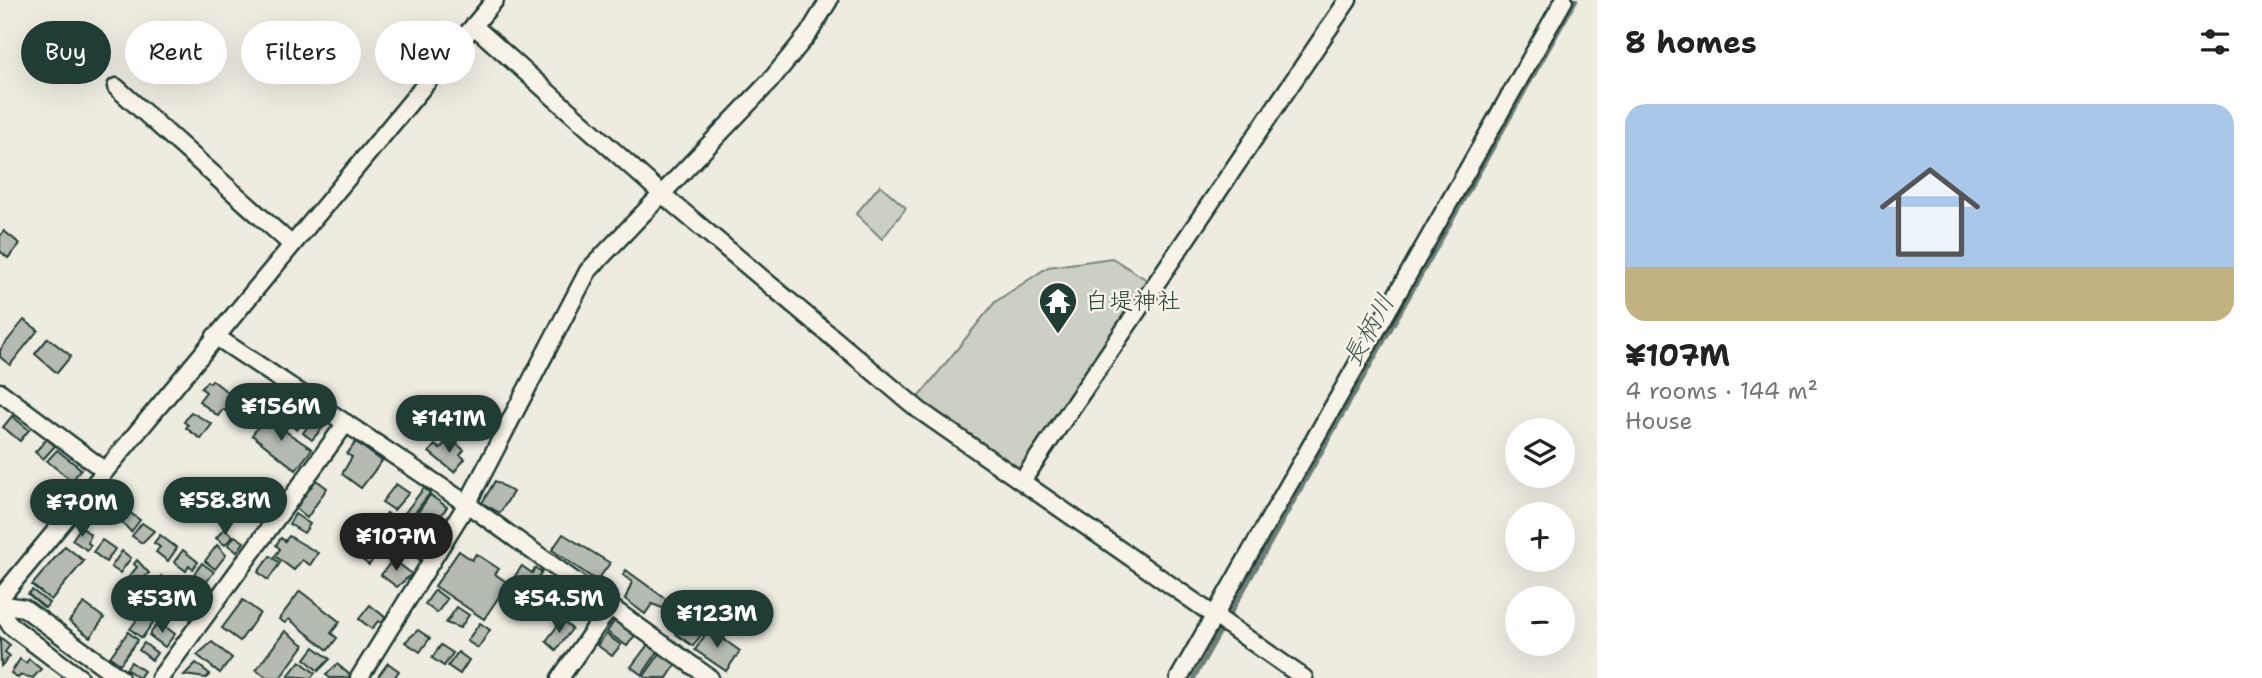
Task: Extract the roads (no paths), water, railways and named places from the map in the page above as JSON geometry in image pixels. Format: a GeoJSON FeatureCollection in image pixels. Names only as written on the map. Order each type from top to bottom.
{"type":"FeatureCollection","features":[{"type":"Feature","properties":{"kind":"street"},"geometry":{"type":"LineString","coordinates":[[475,25],[495,0]]}},
{"type":"Feature","properties":{"kind":"street"},"geometry":{"type":"LineString","coordinates":[[359,678],[467,505],[588,271],[770,81],[809,33],[829,0]]}},
{"type":"Feature","properties":{"kind":"street"},"geometry":{"type":"LineString","coordinates":[[1022,481],[1348,0]]}},
{"type":"Feature","properties":{"kind":"street"},"geometry":{"type":"LineString","coordinates":[[1178,678],[1564,0]]}},
{"type":"Feature","properties":{"kind":"street"},"geometry":{"type":"LineString","coordinates":[[475,27],[663,195],[919,410],[1304,678]]}},
{"type":"Feature","properties":{"kind":"street"},"geometry":{"type":"LineString","coordinates":[[0,598],[426,84]]}},
{"type":"Feature","properties":{"kind":"street"},"geometry":{"type":"LineString","coordinates":[[116,87],[292,245]]}},
{"type":"Feature","properties":{"kind":"street"},"geometry":{"type":"LineString","coordinates":[[215,336],[467,505],[710,678]]}},
{"type":"Feature","properties":{"kind":"street"},"geometry":{"type":"LineString","coordinates":[[3,399],[104,470]]}},
{"type":"Feature","properties":{"kind":"street"},"geometry":{"type":"LineString","coordinates":[[160,678],[346,423]]}},
{"type":"Feature","properties":{"kind":"street"},"geometry":{"type":"LineString","coordinates":[[0,604],[24,608],[120,678]]}},
{"type":"Feature","properties":{"kind":"street"},"geometry":{"type":"LineString","coordinates":[[560,678],[610,607]]}},
{"type":"Feature","properties":{"kind":"street"},"geometry":{"type":"LineString","coordinates":[[0,610],[11,626],[59,672],[80,678]]}},
{"type":"Feature","properties":{"kind":"waterway","name":"長柄川"},"geometry":{"type":"LineString","coordinates":[[1194,678],[1576,0]]}},
{"type":"Feature","properties":{"kind":"place","name":"白堤神社"},"geometry":{"type":"Point","coordinates":[1058,335]}}]}
